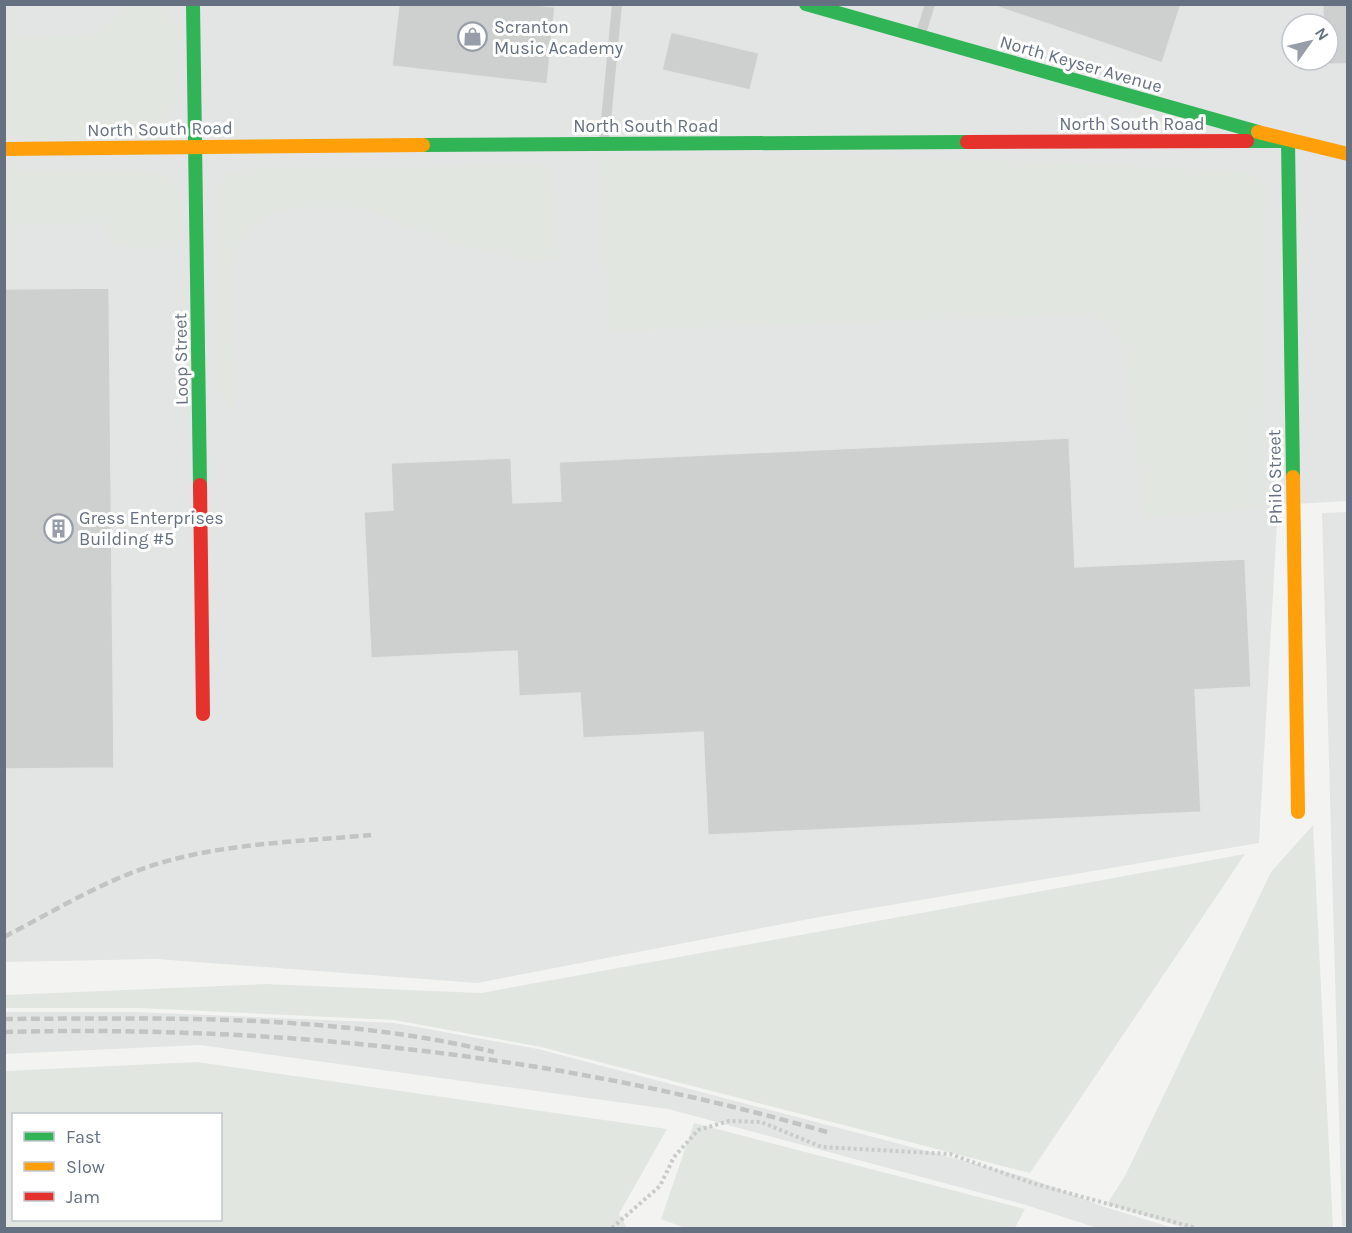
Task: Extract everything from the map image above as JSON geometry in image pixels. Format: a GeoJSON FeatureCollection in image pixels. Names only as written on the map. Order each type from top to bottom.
{"type":"FeatureCollection","features":[{"type":"Feature","properties":{"kind":"street","name":"Loop Street"},"geometry":{"type":"LineString","coordinates":[[193,4],[203,714]]}},
{"type":"Feature","properties":{"kind":"street","name":"North Keyser Avenue"},"geometry":{"type":"LineString","coordinates":[[806,4],[1288,141],[1347,154]]}},
{"type":"Feature","properties":{"kind":"street","name":"North South Road"},"geometry":{"type":"LineString","coordinates":[[4,149],[196,146],[1288,141]]}},
{"type":"Feature","properties":{"kind":"street","name":"Philo Street"},"geometry":{"type":"LineString","coordinates":[[1288,141],[1298,812]]}},
{"type":"Feature","properties":{"kind":"lane"},"geometry":{"type":"LineString","coordinates":[[604,144],[617,4]]}},
{"type":"Feature","properties":{"kind":"lane"},"geometry":{"type":"LineString","coordinates":[[920,37],[930,4]]}},
{"type":"Feature","properties":{"kind":"path"},"geometry":{"type":"LineString","coordinates":[[612,1228],[660,1186],[674,1157],[698,1130],[729,1122],[761,1122],[822,1147],[950,1154],[1032,1183],[1196,1228]]}},
{"type":"Feature","properties":{"kind":"shaded area"},"geometry":{"type":"Polygon","coordinates":[[[4,5],[1347,5],[1347,501],[1278,505],[1259,843],[814,918],[477,983],[156,959],[5,962],[4,5]]]}},
{"type":"Feature","properties":{"kind":"shaded area"},"geometry":{"type":"Polygon","coordinates":[[[127,5],[161,7],[176,28],[177,102],[166,120],[140,132],[108,138],[16,139],[5,122],[4,41],[14,38],[89,35],[127,5]]]}},
{"type":"Feature","properties":{"kind":"shaded area"},"geometry":{"type":"Polygon","coordinates":[[[600,157],[971,159],[1248,172],[1267,185],[1261,509],[1144,517],[1126,361],[1117,331],[1088,314],[609,331],[600,157]]]}},
{"type":"Feature","properties":{"kind":"shaded area"},"geometry":{"type":"Polygon","coordinates":[[[551,166],[558,261],[534,261],[453,244],[360,207],[306,207],[275,211],[249,228],[237,247],[229,284],[235,412],[226,405],[218,382],[220,190],[226,175],[251,168],[551,166]]]}},
{"type":"Feature","properties":{"kind":"shaded area"},"geometry":{"type":"Polygon","coordinates":[[[4,170],[153,171],[164,175],[173,183],[182,209],[181,237],[178,245],[163,248],[124,247],[112,241],[107,223],[5,225],[4,170]]]}},
{"type":"Feature","properties":{"kind":"shaded area"},"geometry":{"type":"Polygon","coordinates":[[[1348,512],[1347,1227],[1342,1226],[1322,513],[1348,512]]]}},
{"type":"Feature","properties":{"kind":"shaded area"},"geometry":{"type":"Polygon","coordinates":[[[1313,825],[1333,1228],[1185,1228],[1107,1204],[1125,1176],[1271,872],[1313,825]]]}},
{"type":"Feature","properties":{"kind":"shaded area"},"geometry":{"type":"Polygon","coordinates":[[[1245,854],[1030,1173],[541,1047],[394,1020],[137,1008],[5,1008],[5,995],[266,984],[481,993],[1245,854]]]}},
{"type":"Feature","properties":{"kind":"shaded area"},"geometry":{"type":"Polygon","coordinates":[[[4,1012],[137,1012],[395,1023],[538,1049],[1029,1178],[1105,1207],[1173,1228],[1097,1228],[1026,1205],[668,1109],[200,1045],[5,1054],[4,1012]]]}},
{"type":"Feature","properties":{"kind":"shaded area"},"geometry":{"type":"Polygon","coordinates":[[[197,1062],[667,1129],[619,1214],[627,1228],[5,1228],[5,1071],[197,1062]]]}},
{"type":"Feature","properties":{"kind":"shaded area"},"geometry":{"type":"Polygon","coordinates":[[[694,1123],[1025,1209],[1015,1228],[685,1228],[661,1219],[694,1123]]]}},
{"type":"Feature","properties":{"kind":"building","name":"Scranton Music Academy"},"geometry":{"type":"Polygon","coordinates":[[[399,4],[528,4],[555,7],[547,84],[392,66],[399,4]]]}},
{"type":"Feature","properties":{"kind":"building"},"geometry":{"type":"Polygon","coordinates":[[[999,4],[1181,4],[1162,63],[998,7],[999,4]]]}},
{"type":"Feature","properties":{"kind":"building"},"geometry":{"type":"Polygon","coordinates":[[[1323,4],[1347,4],[1347,64],[1340,64],[1340,12],[1323,12],[1323,4]]]}},
{"type":"Feature","properties":{"kind":"building"},"geometry":{"type":"Polygon","coordinates":[[[671,32],[759,53],[750,90],[662,70],[671,32]]]}},
{"type":"Feature","properties":{"kind":"building","name":"Gress Enterprises Building #5"},"geometry":{"type":"Polygon","coordinates":[[[109,288],[114,768],[4,769],[4,289],[109,288]]]}},
{"type":"Feature","properties":{"kind":"building"},"geometry":{"type":"Polygon","coordinates":[[[1069,438],[1075,567],[1245,559],[1251,687],[1195,690],[1201,812],[708,835],[703,732],[583,738],[580,693],[519,696],[517,651],[371,658],[364,512],[393,510],[391,463],[511,458],[513,503],[561,501],[559,462],[1069,438]]]}},
{"type":"Feature","properties":{"kind":"railway"},"geometry":{"type":"LineString","coordinates":[[4,937],[65,904],[149,866],[195,854],[245,846],[371,835]]}},
{"type":"Feature","properties":{"kind":"railway"},"geometry":{"type":"LineString","coordinates":[[4,1019],[189,1019],[312,1025],[434,1040],[494,1052]]}},
{"type":"Feature","properties":{"kind":"railway"},"geometry":{"type":"LineString","coordinates":[[4,1032],[108,1031],[212,1034],[316,1040],[420,1050],[625,1083],[726,1105],[827,1132]]}},
{"type":"Feature","properties":{"kind":"traffic: fast"},"geometry":{"type":"LineString","coordinates":[[193,4],[200,485]]}},
{"type":"Feature","properties":{"kind":"traffic: fast"},"geometry":{"type":"LineString","coordinates":[[806,4],[1258,132]]}},
{"type":"Feature","properties":{"kind":"traffic: fast"},"geometry":{"type":"LineString","coordinates":[[1247,141],[1288,141],[1293,477]]}},
{"type":"Feature","properties":{"kind":"traffic: fast"},"geometry":{"type":"LineString","coordinates":[[423,145],[967,142]]}},
{"type":"Feature","properties":{"kind":"traffic: slow"},"geometry":{"type":"LineString","coordinates":[[1258,132],[1348,154]]}},
{"type":"Feature","properties":{"kind":"traffic: slow"},"geometry":{"type":"LineString","coordinates":[[4,149],[423,145]]}},
{"type":"Feature","properties":{"kind":"traffic: slow"},"geometry":{"type":"LineString","coordinates":[[1293,477],[1298,812]]}},
{"type":"Feature","properties":{"kind":"traffic: jam"},"geometry":{"type":"LineString","coordinates":[[967,142],[1247,141]]}},
{"type":"Feature","properties":{"kind":"traffic: jam"},"geometry":{"type":"LineString","coordinates":[[200,485],[203,714]]}},
{"type":"Feature","properties":{"kind":"place","name":"Scranton Music Academy"},"geometry":{"type":"Point","coordinates":[473,37]}},
{"type":"Feature","properties":{"kind":"place","name":"Gress Enterprises Building #5"},"geometry":{"type":"Point","coordinates":[58,528]}}]}
